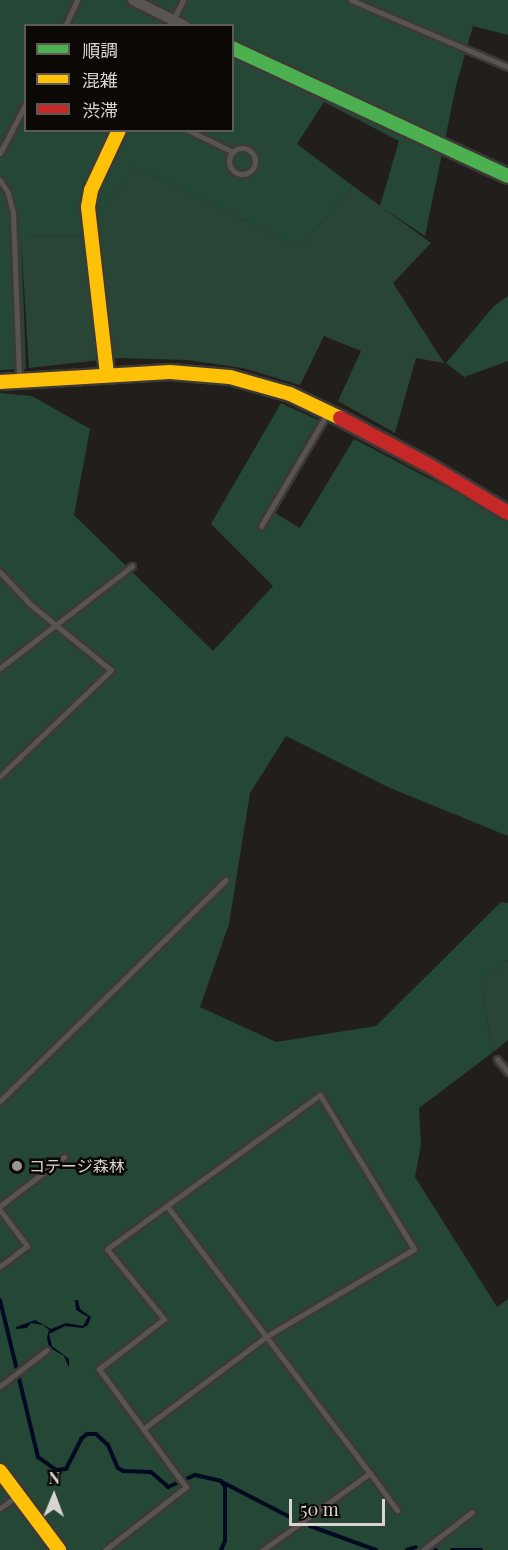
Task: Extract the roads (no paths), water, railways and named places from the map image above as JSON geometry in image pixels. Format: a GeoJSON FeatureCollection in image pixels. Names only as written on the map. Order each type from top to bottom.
{"type":"FeatureCollection","features":[{"type":"Feature","properties":{"kind":"street"},"geometry":{"type":"LineString","coordinates":[[133,0],[172,23]]}},
{"type":"Feature","properties":{"kind":"street"},"geometry":{"type":"LineString","coordinates":[[234,49],[508,176]]}},
{"type":"Feature","properties":{"kind":"street"},"geometry":{"type":"LineString","coordinates":[[107,374],[88,207],[96,177],[118,132]]}},
{"type":"Feature","properties":{"kind":"street"},"geometry":{"type":"LineString","coordinates":[[0,382],[170,372],[230,377],[290,394],[430,466],[508,513]]}},
{"type":"Feature","properties":{"kind":"street"},"geometry":{"type":"LineString","coordinates":[[0,1471],[59,1550]]}},
{"type":"Feature","properties":{"kind":"lane"},"geometry":{"type":"LineString","coordinates":[[65,24],[77,0]]}},
{"type":"Feature","properties":{"kind":"lane"},"geometry":{"type":"LineString","coordinates":[[172,23],[183,0]]}},
{"type":"Feature","properties":{"kind":"lane"},"geometry":{"type":"LineString","coordinates":[[351,0],[508,68]]}},
{"type":"Feature","properties":{"kind":"lane"},"geometry":{"type":"LineString","coordinates":[[0,153],[24,107]]}},
{"type":"Feature","properties":{"kind":"lane"},"geometry":{"type":"LineString","coordinates":[[192,132],[233,152],[245,149],[252,153],[254,165],[249,172],[241,174],[233,171],[229,164],[233,152]]}},
{"type":"Feature","properties":{"kind":"lane"},"geometry":{"type":"LineString","coordinates":[[0,180],[8,193],[13,213],[20,382]]}},
{"type":"Feature","properties":{"kind":"lane"},"geometry":{"type":"LineString","coordinates":[[261,526],[328,413]]}},
{"type":"Feature","properties":{"kind":"lane"},"geometry":{"type":"LineString","coordinates":[[0,668],[132,566]]}},
{"type":"Feature","properties":{"kind":"lane"},"geometry":{"type":"LineString","coordinates":[[0,572],[31,605],[111,670],[0,776]]}},
{"type":"Feature","properties":{"kind":"lane"},"geometry":{"type":"LineString","coordinates":[[0,1101],[153,948],[226,879]]}},
{"type":"Feature","properties":{"kind":"lane"},"geometry":{"type":"LineString","coordinates":[[498,1059],[508,1072]]}},
{"type":"Feature","properties":{"kind":"lane"},"geometry":{"type":"LineString","coordinates":[[105,1550],[186,1487],[143,1429],[99,1369],[164,1319],[107,1249],[320,1095],[414,1249],[267,1336],[143,1429]]}},
{"type":"Feature","properties":{"kind":"lane"},"geometry":{"type":"LineString","coordinates":[[0,1266],[27,1246],[0,1208],[63,1157]]}},
{"type":"Feature","properties":{"kind":"lane"},"geometry":{"type":"LineString","coordinates":[[167,1206],[397,1510]]}},
{"type":"Feature","properties":{"kind":"lane"},"geometry":{"type":"LineString","coordinates":[[0,1386],[47,1350]]}},
{"type":"Feature","properties":{"kind":"lane"},"geometry":{"type":"LineString","coordinates":[[263,1550],[370,1473]]}},
{"type":"Feature","properties":{"kind":"lane"},"geometry":{"type":"LineString","coordinates":[[0,1508],[18,1495]]}},
{"type":"Feature","properties":{"kind":"lane"},"geometry":{"type":"LineString","coordinates":[[423,1550],[472,1512]]}},
{"type":"Feature","properties":{"kind":"water"},"geometry":{"type":"Polygon","coordinates":[[[75,1300],[78,1300],[80,1309],[91,1317],[88,1325],[83,1328],[65,1326],[49,1334],[52,1346],[69,1359],[69,1368],[64,1356],[49,1347],[47,1338],[49,1330],[43,1325],[31,1323],[27,1328],[16,1329],[16,1327],[35,1320],[51,1329],[66,1323],[83,1326],[88,1317],[76,1310],[75,1300]]]}},
{"type":"Feature","properties":{"kind":"waterway"},"geometry":{"type":"LineString","coordinates":[[0,1300],[38,1457],[56,1470],[66,1469],[81,1439],[87,1434],[96,1434],[108,1445],[118,1468],[123,1471],[151,1472],[168,1487],[195,1475],[221,1481],[225,1487],[225,1541],[221,1550]]}},
{"type":"Feature","properties":{"kind":"waterway"},"geometry":{"type":"LineString","coordinates":[[224,1483],[290,1517]]}},
{"type":"Feature","properties":{"kind":"waterway"},"geometry":{"type":"LineString","coordinates":[[310,1526],[376,1550]]}},
{"type":"Feature","properties":{"kind":"waterway"},"geometry":{"type":"LineString","coordinates":[[407,1550],[416,1547]]}},
{"type":"Feature","properties":{"kind":"waterway"},"geometry":{"type":"LineString","coordinates":[[432,1549],[436,1550]]}},
{"type":"Feature","properties":{"kind":"waterway"},"geometry":{"type":"LineString","coordinates":[[452,1550],[481,1550]]}},
{"type":"Feature","properties":{"kind":"place","name":"コテージ森林"},"geometry":{"type":"Point","coordinates":[17,1166]}}]}
